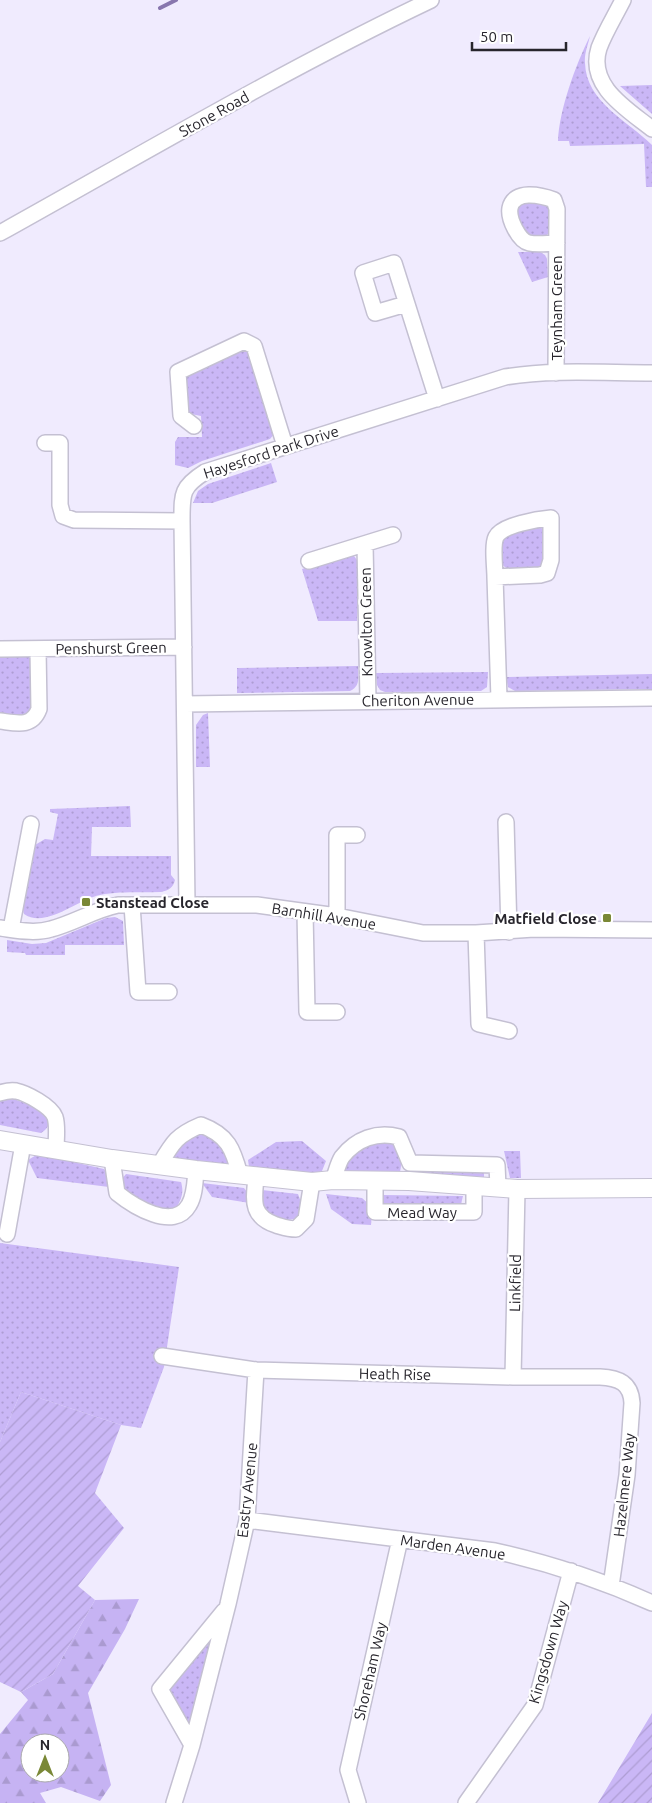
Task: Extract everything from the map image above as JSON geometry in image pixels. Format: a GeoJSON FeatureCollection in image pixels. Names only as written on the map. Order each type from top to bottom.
{"type":"FeatureCollection","features":[{"type":"Feature","properties":{"kind":"street","name":"Stone Road"},"geometry":{"type":"LineString","coordinates":[[0,234],[223,109],[391,19],[431,0]]}},
{"type":"Feature","properties":{"kind":"street"},"geometry":{"type":"LineString","coordinates":[[623,0],[600,46],[597,62],[598,74],[612,97],[652,129]]}},
{"type":"Feature","properties":{"kind":"street","name":"Teynham Green"},"geometry":{"type":"LineString","coordinates":[[556,244],[556,373]]}},
{"type":"Feature","properties":{"kind":"street"},"geometry":{"type":"LineString","coordinates":[[406,304],[437,399]]}},
{"type":"Feature","properties":{"kind":"street"},"geometry":{"type":"LineString","coordinates":[[194,426],[180,416],[178,372],[244,341],[254,346],[285,446]]}},
{"type":"Feature","properties":{"kind":"street","name":"Hayesford Park Drive"},"geometry":{"type":"LineString","coordinates":[[187,906],[182,496],[191,480],[206,472],[285,446],[505,377],[556,373],[652,373]]}},
{"type":"Feature","properties":{"kind":"street"},"geometry":{"type":"LineString","coordinates":[[45,443],[60,443],[60,505],[63,516],[74,520],[182,521]]}},
{"type":"Feature","properties":{"kind":"street"},"geometry":{"type":"LineString","coordinates":[[495,577],[540,576],[547,573],[551,560],[550,502]]}},
{"type":"Feature","properties":{"kind":"street"},"geometry":{"type":"LineString","coordinates":[[499,699],[495,577],[496,537],[502,531],[532,520],[551,518]]}},
{"type":"Feature","properties":{"kind":"street","name":"Knowlton Green"},"geometry":{"type":"LineString","coordinates":[[309,561],[393,535]]}},
{"type":"Feature","properties":{"kind":"street","name":"Knowlton Green"},"geometry":{"type":"LineString","coordinates":[[365,544],[368,701]]}},
{"type":"Feature","properties":{"kind":"street","name":"Penshurst Green"},"geometry":{"type":"LineString","coordinates":[[0,649],[184,647]]}},
{"type":"Feature","properties":{"kind":"street","name":"Penshurst Green"},"geometry":{"type":"LineString","coordinates":[[0,721],[23,724],[34,719],[37,715],[39,709],[38,649]]}},
{"type":"Feature","properties":{"kind":"street","name":"Cheriton Avenue"},"geometry":{"type":"LineString","coordinates":[[185,704],[652,698]]}},
{"type":"Feature","properties":{"kind":"street"},"geometry":{"type":"LineString","coordinates":[[506,822],[509,932]]}},
{"type":"Feature","properties":{"kind":"street"},"geometry":{"type":"LineString","coordinates":[[6,928],[31,824]]}},
{"type":"Feature","properties":{"kind":"street"},"geometry":{"type":"LineString","coordinates":[[337,916],[337,835],[357,835]]}},
{"type":"Feature","properties":{"kind":"street"},"geometry":{"type":"LineString","coordinates":[[132,905],[138,992],[169,992]]}},
{"type":"Feature","properties":{"kind":"street","name":"Barnhill Avenue"},"geometry":{"type":"LineString","coordinates":[[6,928],[32,932],[50,930],[103,908],[132,905],[257,906],[337,916],[423,933],[509,932],[534,929],[652,930]]}},
{"type":"Feature","properties":{"kind":"street"},"geometry":{"type":"LineString","coordinates":[[305,912],[307,1012],[337,1012]]}},
{"type":"Feature","properties":{"kind":"street"},"geometry":{"type":"LineString","coordinates":[[652,930],[652,940]]}},
{"type":"Feature","properties":{"kind":"street"},"geometry":{"type":"LineString","coordinates":[[476,933],[479,1024],[509,1031]]}},
{"type":"Feature","properties":{"kind":"street"},"geometry":{"type":"LineString","coordinates":[[0,1093],[8,1090],[18,1091],[32,1097],[51,1110],[56,1118],[56,1148]]}},
{"type":"Feature","properties":{"kind":"street"},"geometry":{"type":"LineString","coordinates":[[160,1164],[173,1142],[187,1130],[201,1124],[213,1129],[234,1151],[248,1176],[260,1217],[288,1229],[296,1229],[306,1219],[312,1182]]}},
{"type":"Feature","properties":{"kind":"street"},"geometry":{"type":"LineString","coordinates":[[333,1180],[341,1158],[352,1148],[366,1138],[387,1134],[399,1137],[409,1172]]}},
{"type":"Feature","properties":{"kind":"street","name":"Mead Way"},"geometry":{"type":"LineString","coordinates":[[0,1140],[196,1170],[312,1182],[375,1180],[409,1172],[497,1165],[498,1187]]}},
{"type":"Feature","properties":{"kind":"street"},"geometry":{"type":"LineString","coordinates":[[7,1234],[23,1144]]}},
{"type":"Feature","properties":{"kind":"street"},"geometry":{"type":"LineString","coordinates":[[112,1158],[117,1193],[154,1215],[163,1217],[174,1216],[189,1206],[196,1170]]}},
{"type":"Feature","properties":{"kind":"street","name":"Mead Way"},"geometry":{"type":"LineString","coordinates":[[409,1172],[474,1186],[517,1189],[652,1188]]}},
{"type":"Feature","properties":{"kind":"street","name":"Mead Way"},"geometry":{"type":"LineString","coordinates":[[375,1180],[375,1212],[474,1212],[474,1186]]}},
{"type":"Feature","properties":{"kind":"street","name":"Linkfield"},"geometry":{"type":"LineString","coordinates":[[513,1376],[517,1189]]}},
{"type":"Feature","properties":{"kind":"street","name":"Heath Rise"},"geometry":{"type":"LineString","coordinates":[[162,1356],[256,1370],[611,1377],[627,1385]]}},
{"type":"Feature","properties":{"kind":"street","name":"Eastry Avenue"},"geometry":{"type":"LineString","coordinates":[[174,1803],[192,1744],[227,1608],[247,1520],[256,1370]]}},
{"type":"Feature","properties":{"kind":"street","name":"Hazelmere Way"},"geometry":{"type":"LineString","coordinates":[[611,1586],[627,1475],[632,1403],[631,1393],[627,1385]]}},
{"type":"Feature","properties":{"kind":"street","name":"Marden Avenue"},"geometry":{"type":"LineString","coordinates":[[247,1520],[495,1551],[571,1571],[652,1603]]}},
{"type":"Feature","properties":{"kind":"street","name":"Shoreham Way"},"geometry":{"type":"LineString","coordinates":[[358,1803],[348,1770],[400,1539]]}},
{"type":"Feature","properties":{"kind":"street","name":"Kingsdown Way"},"geometry":{"type":"LineString","coordinates":[[466,1803],[535,1706],[571,1571]]}},
{"type":"Feature","properties":{"kind":"street","name":"Eastry Avenue"},"geometry":{"type":"LineString","coordinates":[[192,1744],[160,1688],[227,1608]]}},
{"type":"Feature","properties":{"kind":"shaded area"},"geometry":{"type":"Polygon","coordinates":[[[590,36],[585,56],[587,77],[600,100],[652,145],[652,187],[646,187],[644,144],[570,146],[569,141],[558,141],[561,115],[569,87],[590,36]]]}},
{"type":"Feature","properties":{"kind":"shaded area"},"geometry":{"type":"Polygon","coordinates":[[[652,85],[652,114],[620,86],[652,85]]]}},
{"type":"Feature","properties":{"kind":"shaded area"},"geometry":{"type":"Polygon","coordinates":[[[523,202],[543,202],[550,208],[551,223],[547,235],[542,237],[526,236],[516,216],[518,205],[523,202]]]}},
{"type":"Feature","properties":{"kind":"shaded area"},"geometry":{"type":"Polygon","coordinates":[[[518,252],[540,252],[545,255],[548,277],[532,282],[518,252]]]}},
{"type":"Feature","properties":{"kind":"shaded area"},"geometry":{"type":"Polygon","coordinates":[[[241,350],[247,351],[252,358],[275,433],[270,439],[202,461],[188,468],[175,465],[175,442],[178,437],[202,437],[201,416],[191,414],[187,410],[184,382],[186,375],[241,350]]]}},
{"type":"Feature","properties":{"kind":"shaded area"},"geometry":{"type":"Polygon","coordinates":[[[271,463],[277,482],[212,503],[193,503],[198,491],[208,484],[271,463]]]}},
{"type":"Feature","properties":{"kind":"shaded area"},"geometry":{"type":"Polygon","coordinates":[[[538,526],[543,529],[546,536],[544,566],[522,571],[505,567],[501,559],[501,541],[506,535],[538,526]]]}},
{"type":"Feature","properties":{"kind":"shaded area"},"geometry":{"type":"Polygon","coordinates":[[[346,555],[354,556],[360,564],[357,621],[318,621],[302,569],[346,555]]]}},
{"type":"Feature","properties":{"kind":"shaded area"},"geometry":{"type":"Polygon","coordinates":[[[0,654],[27,655],[32,660],[35,707],[28,717],[0,716],[0,654]]]}},
{"type":"Feature","properties":{"kind":"shaded area"},"geometry":{"type":"Polygon","coordinates":[[[358,666],[357,684],[350,691],[237,693],[237,668],[358,666]]]}},
{"type":"Feature","properties":{"kind":"shaded area"},"geometry":{"type":"Polygon","coordinates":[[[488,672],[487,687],[481,691],[385,692],[380,690],[377,685],[376,673],[488,672]]]}},
{"type":"Feature","properties":{"kind":"shaded area"},"geometry":{"type":"Polygon","coordinates":[[[652,674],[652,689],[515,691],[508,687],[506,677],[652,674]]]}},
{"type":"Feature","properties":{"kind":"shaded area"},"geometry":{"type":"Polygon","coordinates":[[[208,713],[210,767],[196,767],[196,725],[203,715],[208,713]]]}},
{"type":"Feature","properties":{"kind":"shaded area"},"geometry":{"type":"Polygon","coordinates":[[[130,806],[131,827],[92,827],[91,856],[171,856],[171,875],[175,880],[172,887],[161,892],[100,895],[52,916],[42,918],[33,918],[24,914],[23,910],[35,845],[45,839],[53,840],[58,814],[50,812],[50,809],[130,806]]]}},
{"type":"Feature","properties":{"kind":"shaded area"},"geometry":{"type":"Polygon","coordinates":[[[115,917],[123,921],[124,945],[65,945],[65,955],[26,955],[25,953],[7,952],[7,940],[32,944],[46,943],[106,918],[115,917]]]}},
{"type":"Feature","properties":{"kind":"shaded area"},"geometry":{"type":"Polygon","coordinates":[[[14,1099],[35,1107],[47,1115],[49,1123],[46,1129],[41,1133],[0,1125],[0,1100],[14,1099]]]}},
{"type":"Feature","properties":{"kind":"shaded area"},"geometry":{"type":"Polygon","coordinates":[[[201,1134],[212,1139],[225,1151],[228,1162],[227,1169],[174,1159],[176,1148],[187,1139],[201,1134]]]}},
{"type":"Feature","properties":{"kind":"shaded area"},"geometry":{"type":"Polygon","coordinates":[[[302,1141],[326,1161],[322,1171],[315,1174],[249,1167],[248,1160],[276,1142],[302,1141]]]}},
{"type":"Feature","properties":{"kind":"shaded area"},"geometry":{"type":"Polygon","coordinates":[[[374,1141],[390,1141],[398,1147],[401,1156],[399,1176],[343,1175],[344,1163],[348,1156],[374,1141]]]}},
{"type":"Feature","properties":{"kind":"shaded area"},"geometry":{"type":"Polygon","coordinates":[[[504,1151],[520,1151],[521,1178],[510,1178],[504,1151]]]}},
{"type":"Feature","properties":{"kind":"shaded area"},"geometry":{"type":"Polygon","coordinates":[[[38,1154],[104,1169],[117,1188],[37,1178],[28,1160],[38,1154]]]}},
{"type":"Feature","properties":{"kind":"shaded area"},"geometry":{"type":"Polygon","coordinates":[[[418,1169],[484,1170],[484,1177],[417,1175],[418,1169]]]}},
{"type":"Feature","properties":{"kind":"shaded area"},"geometry":{"type":"Polygon","coordinates":[[[126,1174],[181,1182],[182,1195],[180,1202],[176,1208],[163,1210],[121,1190],[120,1181],[126,1174]]]}},
{"type":"Feature","properties":{"kind":"shaded area"},"geometry":{"type":"Polygon","coordinates":[[[202,1183],[244,1188],[256,1204],[212,1197],[202,1183]]]}},
{"type":"Feature","properties":{"kind":"shaded area"},"geometry":{"type":"Polygon","coordinates":[[[262,1190],[298,1194],[301,1202],[300,1215],[291,1220],[286,1220],[262,1212],[262,1190]]]}},
{"type":"Feature","properties":{"kind":"shaded area"},"geometry":{"type":"Polygon","coordinates":[[[326,1194],[362,1198],[379,1213],[372,1213],[371,1225],[352,1224],[331,1209],[326,1194]]]}},
{"type":"Feature","properties":{"kind":"shaded area"},"geometry":{"type":"Polygon","coordinates":[[[382,1195],[463,1196],[461,1204],[383,1204],[382,1195]]]}},
{"type":"Feature","properties":{"kind":"shaded area"},"geometry":{"type":"Polygon","coordinates":[[[0,1243],[179,1267],[164,1367],[141,1428],[121,1425],[21,1392],[0,1442],[0,1243]]]}},
{"type":"Feature","properties":{"kind":"shaded area"},"geometry":{"type":"Polygon","coordinates":[[[21,1392],[121,1425],[95,1493],[124,1528],[78,1586],[95,1600],[53,1674],[21,1692],[0,1682],[0,1442],[21,1392]]]}},
{"type":"Feature","properties":{"kind":"shaded area"},"geometry":{"type":"Polygon","coordinates":[[[213,1635],[191,1728],[169,1689],[213,1635]]]}},
{"type":"Feature","properties":{"kind":"shaded area"},"geometry":{"type":"Polygon","coordinates":[[[652,1713],[652,1803],[598,1803],[652,1713]]]}},
{"type":"Feature","properties":{"kind":"green space"},"geometry":{"type":"Polygon","coordinates":[[[139,1599],[125,1629],[88,1693],[111,1785],[100,1801],[61,1787],[40,1793],[46,1803],[0,1803],[0,1734],[28,1700],[21,1692],[53,1674],[95,1600],[139,1599]]]}},
{"type":"Feature","properties":{"kind":"waterway"},"geometry":{"type":"LineString","coordinates":[[160,8],[176,0]]}},
{"type":"Feature","properties":{"kind":"place","name":"Stanstead Close"},"geometry":{"type":"Point","coordinates":[86,902]}},
{"type":"Feature","properties":{"kind":"place","name":"Matfield Close"},"geometry":{"type":"Point","coordinates":[607,918]}}]}
